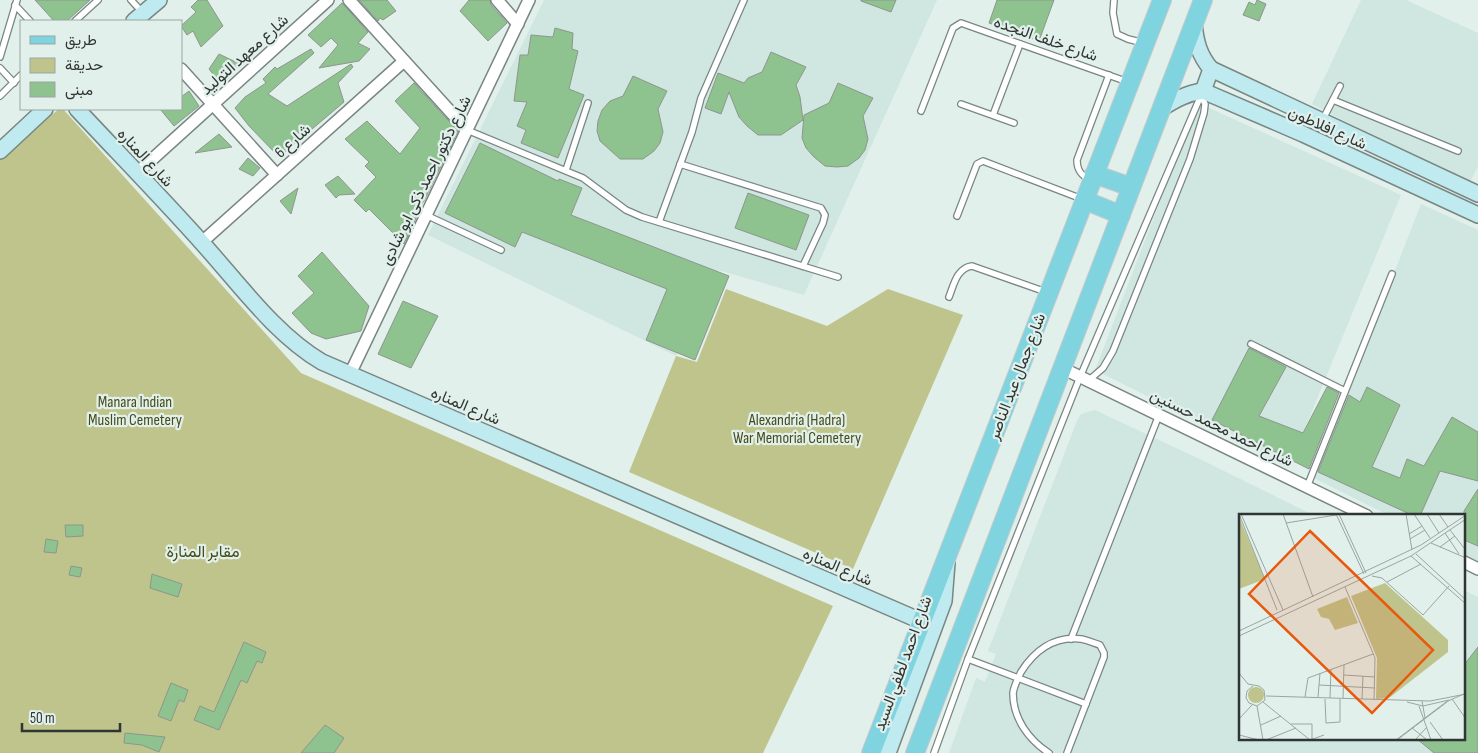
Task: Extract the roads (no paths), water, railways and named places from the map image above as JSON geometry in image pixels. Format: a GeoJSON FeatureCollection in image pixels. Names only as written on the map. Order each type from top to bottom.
{"type":"FeatureCollection","features":[{"type":"Feature","properties":{"kind":"main road","name":"شارع جمال عبد الناصر"},"geometry":{"type":"LineString","coordinates":[[871,753],[1162,0]]}},
{"type":"Feature","properties":{"kind":"main road"},"geometry":{"type":"LineString","coordinates":[[915,753],[1203,0]]}},
{"type":"Feature","properties":{"kind":"main road"},"geometry":{"type":"LineString","coordinates":[[1093,177],[1131,187]]}},
{"type":"Feature","properties":{"kind":"main road"},"geometry":{"type":"LineString","coordinates":[[1084,200],[1121,215]]}},
{"type":"Feature","properties":{"kind":"street"},"geometry":{"type":"LineString","coordinates":[[138,19],[158,0]]}},
{"type":"Feature","properties":{"kind":"street","name":"شارع معهد التوليد"},"geometry":{"type":"LineString","coordinates":[[137,173],[328,0]]}},
{"type":"Feature","properties":{"kind":"street"},"geometry":{"type":"LineString","coordinates":[[349,0],[467,130]]}},
{"type":"Feature","properties":{"kind":"street"},"geometry":{"type":"LineString","coordinates":[[497,0],[518,24]]}},
{"type":"Feature","properties":{"kind":"street","name":"شارع دكتور احمد ذكى ابو شادى"},"geometry":{"type":"LineString","coordinates":[[350,374],[529,0]]}},
{"type":"Feature","properties":{"kind":"street"},"geometry":{"type":"LineString","coordinates":[[1162,108],[1192,92],[1202,93],[1211,69],[1199,51],[1194,24]]}},
{"type":"Feature","properties":{"kind":"street","name":"شارع 6"},"geometry":{"type":"LineString","coordinates":[[202,242],[404,61]]}},
{"type":"Feature","properties":{"kind":"street","name":"شارع افلاطون"},"geometry":{"type":"LineString","coordinates":[[1211,69],[1478,194]]}},
{"type":"Feature","properties":{"kind":"street"},"geometry":{"type":"LineString","coordinates":[[182,70],[276,175]]}},
{"type":"Feature","properties":{"kind":"street","name":"شارع افلاطون"},"geometry":{"type":"LineString","coordinates":[[1202,93],[1304,134],[1478,215]]}},
{"type":"Feature","properties":{"kind":"street"},"geometry":{"type":"LineString","coordinates":[[0,151],[44,110]]}},
{"type":"Feature","properties":{"kind":"street","name":"شارع المناره"},"geometry":{"type":"LineString","coordinates":[[78,110],[202,242],[287,337],[298,347],[322,362],[921,621]]}},
{"type":"Feature","properties":{"kind":"street"},"geometry":{"type":"LineString","coordinates":[[1304,134],[1316,118]]}},
{"type":"Feature","properties":{"kind":"street"},"geometry":{"type":"LineString","coordinates":[[1361,161],[1370,143]]}},
{"type":"Feature","properties":{"kind":"street"},"geometry":{"type":"LineString","coordinates":[[1379,169],[1388,152]]}},
{"type":"Feature","properties":{"kind":"street","name":"شارع احمد محمد حسنين"},"geometry":{"type":"LineString","coordinates":[[1062,368],[1363,514]]}},
{"type":"Feature","properties":{"kind":"street","name":"شارع احمد لطفي السيد"},"geometry":{"type":"LineString","coordinates":[[888,753],[944,601],[947,554]]}},
{"type":"Feature","properties":{"kind":"street"},"geometry":{"type":"LineString","coordinates":[[1466,563],[1478,569]]}},
{"type":"Feature","properties":{"kind":"lane"},"geometry":{"type":"LineString","coordinates":[[76,20],[98,0]]}},
{"type":"Feature","properties":{"kind":"lane"},"geometry":{"type":"LineString","coordinates":[[131,0],[138,19]]}},
{"type":"Feature","properties":{"kind":"lane"},"geometry":{"type":"LineString","coordinates":[[659,222],[692,132],[701,98],[744,0]]}},
{"type":"Feature","properties":{"kind":"lane"},"geometry":{"type":"LineString","coordinates":[[1114,0],[1113,13],[1118,34],[1145,43]]}},
{"type":"Feature","properties":{"kind":"lane"},"geometry":{"type":"LineString","coordinates":[[16,2],[29,20]]}},
{"type":"Feature","properties":{"kind":"lane"},"geometry":{"type":"LineString","coordinates":[[0,56],[16,2]]}},
{"type":"Feature","properties":{"kind":"lane","name":"شارع خلف النجده"},"geometry":{"type":"LineString","coordinates":[[921,111],[953,28],[961,23],[1130,83]]}},
{"type":"Feature","properties":{"kind":"lane"},"geometry":{"type":"LineString","coordinates":[[993,115],[1020,44]]}},
{"type":"Feature","properties":{"kind":"lane"},"geometry":{"type":"LineString","coordinates":[[0,68],[14,83]]}},
{"type":"Feature","properties":{"kind":"lane"},"geometry":{"type":"LineString","coordinates":[[1093,177],[1085,178],[1080,173],[1077,167],[1077,160],[1109,75]]}},
{"type":"Feature","properties":{"kind":"lane"},"geometry":{"type":"LineString","coordinates":[[0,96],[20,76]]}},
{"type":"Feature","properties":{"kind":"lane"},"geometry":{"type":"LineString","coordinates":[[1316,118],[1333,100],[1340,86]]}},
{"type":"Feature","properties":{"kind":"lane"},"geometry":{"type":"LineString","coordinates":[[1084,379],[1103,368],[1113,351],[1190,159],[1204,114],[1205,104],[1202,93]]}},
{"type":"Feature","properties":{"kind":"lane"},"geometry":{"type":"LineString","coordinates":[[934,753],[968,659],[1202,93]]}},
{"type":"Feature","properties":{"kind":"lane"},"geometry":{"type":"LineString","coordinates":[[1333,100],[1458,152]]}},
{"type":"Feature","properties":{"kind":"lane"},"geometry":{"type":"LineString","coordinates":[[566,170],[588,103]]}},
{"type":"Feature","properties":{"kind":"lane"},"geometry":{"type":"LineString","coordinates":[[961,104],[1014,123]]}},
{"type":"Feature","properties":{"kind":"lane"},"geometry":{"type":"LineString","coordinates":[[467,130],[566,170],[599,188],[626,210],[659,222],[838,276]]}},
{"type":"Feature","properties":{"kind":"lane"},"geometry":{"type":"LineString","coordinates":[[957,216],[977,164],[984,161],[1084,200]]}},
{"type":"Feature","properties":{"kind":"lane"},"geometry":{"type":"LineString","coordinates":[[680,164],[821,208],[825,215],[823,223],[803,266]]}},
{"type":"Feature","properties":{"kind":"lane"},"geometry":{"type":"LineString","coordinates":[[426,215],[501,250]]}},
{"type":"Feature","properties":{"kind":"lane"},"geometry":{"type":"LineString","coordinates":[[949,296],[960,271],[966,266],[972,266],[1048,293]]}},
{"type":"Feature","properties":{"kind":"lane"},"geometry":{"type":"LineString","coordinates":[[1307,487],[1392,274]]}},
{"type":"Feature","properties":{"kind":"lane"},"geometry":{"type":"LineString","coordinates":[[1250,344],[1345,390]]}},
{"type":"Feature","properties":{"kind":"lane"},"geometry":{"type":"LineString","coordinates":[[1071,639],[1159,415]]}},
{"type":"Feature","properties":{"kind":"lane"},"geometry":{"type":"LineString","coordinates":[[1049,753],[1036,744],[1024,730],[1016,712],[1013,692],[1018,678],[1034,655],[1048,644],[1065,639],[1083,639],[1100,645],[1104,657],[1067,753]]}},
{"type":"Feature","properties":{"kind":"lane"},"geometry":{"type":"LineString","coordinates":[[968,659],[1086,704]]}},
{"type":"Feature","properties":{"kind":"park label","name":"Manara Indian Muslim Cemetery"},"geometry":{"type":"Point","coordinates":[135,410]}},
{"type":"Feature","properties":{"kind":"park label","name":"Alexandria (Hadra) War Memorial Cemetery"},"geometry":{"type":"Point","coordinates":[797,428]}},
{"type":"Feature","properties":{"kind":"park label","name":"مقابر المنارة"},"geometry":{"type":"Point","coordinates":[203,551]}}]}
